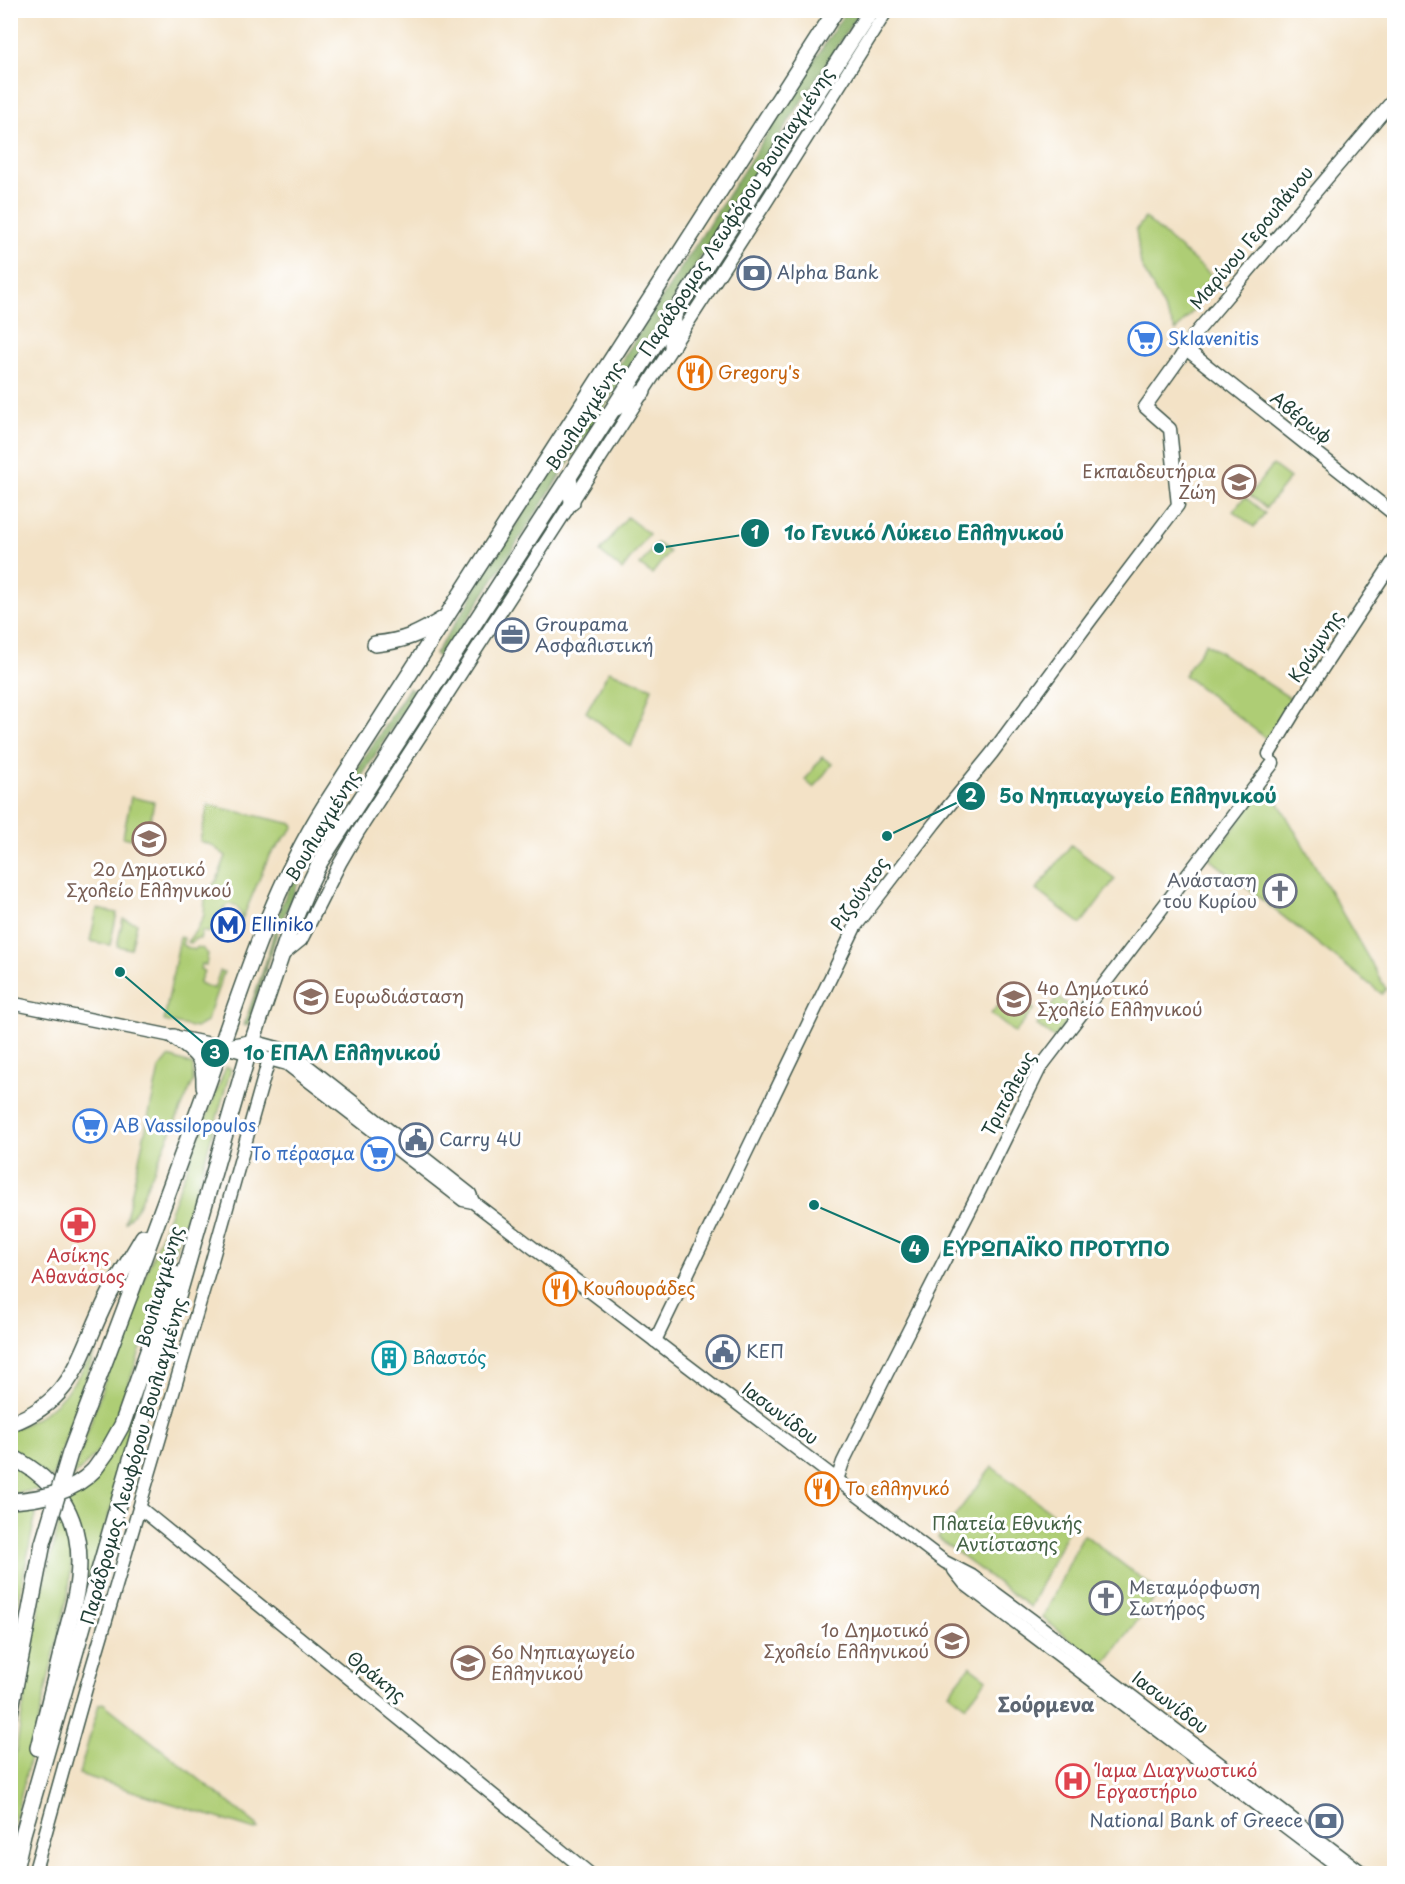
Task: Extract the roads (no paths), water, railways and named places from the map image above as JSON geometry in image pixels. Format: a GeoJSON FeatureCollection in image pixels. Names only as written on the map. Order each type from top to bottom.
{"type":"FeatureCollection","features":[{"type":"Feature","properties":{"kind":"main road","name":"Βουλιαγμένης"},"geometry":{"type":"LineString","coordinates":[[10,1713],[43,1543],[70,1453],[268,917],[297,853],[324,807],[836,10]]}},
{"type":"Feature","properties":{"kind":"main road","name":"Βουλιαγμένης"},"geometry":{"type":"LineString","coordinates":[[14,1874],[23,1834],[250,1047],[280,957],[308,887],[325,855],[871,10]]}},
{"type":"Feature","properties":{"kind":"main road"},"geometry":{"type":"LineString","coordinates":[[672,346],[675,314]]}},
{"type":"Feature","properties":{"kind":"main road"},"geometry":{"type":"LineString","coordinates":[[611,412],[643,392]]}},
{"type":"Feature","properties":{"kind":"main road"},"geometry":{"type":"LineString","coordinates":[[569,477],[572,502]]}},
{"type":"Feature","properties":{"kind":"main road"},"geometry":{"type":"LineString","coordinates":[[375,644],[399,641],[424,631],[447,617]]}},
{"type":"Feature","properties":{"kind":"main road"},"geometry":{"type":"LineString","coordinates":[[174,1037],[194,1051],[202,1062],[205,1076],[204,1095]]}},
{"type":"Feature","properties":{"kind":"main road"},"geometry":{"type":"LineString","coordinates":[[11,1501],[44,1497],[64,1491],[81,1482],[94,1470],[107,1452],[122,1425],[194,1218],[213,1174]]}},
{"type":"Feature","properties":{"kind":"main road"},"geometry":{"type":"LineString","coordinates":[[10,1425],[36,1413],[47,1405],[73,1376],[106,1301],[166,1196]]}},
{"type":"Feature","properties":{"kind":"main road"},"geometry":{"type":"LineString","coordinates":[[10,1456],[45,1478],[62,1497],[74,1527],[79,1564],[76,1591],[35,1760],[23,1834]]}},
{"type":"Feature","properties":{"kind":"street","name":"Παράδρομος Λεωφόρου Βουλιαγμένης"},"geometry":{"type":"LineString","coordinates":[[280,957],[302,939],[358,832],[887,10]]}},
{"type":"Feature","properties":{"kind":"street","name":"Μαρίνου Γερουλάνου"},"geometry":{"type":"LineString","coordinates":[[1172,515],[1178,505],[1170,429],[1145,407],[1195,334],[1395,99]]}},
{"type":"Feature","properties":{"kind":"street","name":"Αβέρωφ"},"geometry":{"type":"LineString","coordinates":[[1186,349],[1395,514]]}},
{"type":"Feature","properties":{"kind":"street","name":"Ριζούντος"},"geometry":{"type":"LineString","coordinates":[[655,1341],[855,927],[992,753],[1172,515]]}},
{"type":"Feature","properties":{"kind":"street","name":"Κρώμνης"},"geometry":{"type":"LineString","coordinates":[[1271,759],[1303,698],[1395,560]]}},
{"type":"Feature","properties":{"kind":"street","name":"Τριπόλεως"},"geometry":{"type":"LineString","coordinates":[[837,1480],[843,1462],[1040,1068],[1271,759]]}},
{"type":"Feature","properties":{"kind":"street","name":"Ιασωνίδου"},"geometry":{"type":"LineString","coordinates":[[10,1003],[221,1046],[285,1050],[470,1194],[473,1202]]}},
{"type":"Feature","properties":{"kind":"street","name":"Ιασωνίδου"},"geometry":{"type":"LineString","coordinates":[[250,1047],[269,1059],[287,1064],[463,1200],[473,1202],[951,1566],[972,1576],[1032,1620],[1364,1874]]}},
{"type":"Feature","properties":{"kind":"street","name":"Παράδρομος Λεωφόρου Βουλιαγμένης"},"geometry":{"type":"LineString","coordinates":[[34,1874],[269,1059]]}},
{"type":"Feature","properties":{"kind":"street","name":"Θράκης"},"geometry":{"type":"LineString","coordinates":[[140,1508],[590,1874]]}},
{"type":"Feature","properties":{"kind":"street","name":"Ιασωνίδου"},"geometry":{"type":"LineString","coordinates":[[951,1566],[965,1584],[1348,1874]]}},
{"type":"Feature","properties":{"kind":"place","name":"Alpha Bank"},"geometry":{"type":"Point","coordinates":[754,273]}},
{"type":"Feature","properties":{"kind":"place","name":"Sklavenitis"},"geometry":{"type":"Point","coordinates":[1145,339]}},
{"type":"Feature","properties":{"kind":"place","name":"Gregory's"},"geometry":{"type":"Point","coordinates":[695,373]}},
{"type":"Feature","properties":{"kind":"place","name":"Εκπαιδευτήρια Ζώη"},"geometry":{"type":"Point","coordinates":[1239,482]}},
{"type":"Feature","properties":{"kind":"place","name":"1ο Γενικό Λύκειο Ελληνικού"},"geometry":{"type":"Point","coordinates":[659,548]}},
{"type":"Feature","properties":{"kind":"place","name":"Groupama Ασφαλιστική"},"geometry":{"type":"Point","coordinates":[512,635]}},
{"type":"Feature","properties":{"kind":"place","name":"5ο Νηπιαγωγείο Ελληνικού"},"geometry":{"type":"Point","coordinates":[887,836]}},
{"type":"Feature","properties":{"kind":"place","name":"2ο Δημοτικό Σχολείο Ελληνικού"},"geometry":{"type":"Point","coordinates":[149,839]}},
{"type":"Feature","properties":{"kind":"place","name":"Ανάσταση του Κυρίου"},"geometry":{"type":"Point","coordinates":[1280,891]}},
{"type":"Feature","properties":{"kind":"place","name":"Elliniko"},"geometry":{"type":"Point","coordinates":[228,925]}},
{"type":"Feature","properties":{"kind":"place","name":"1ο ΕΠΑΛ Ελληνικού"},"geometry":{"type":"Point","coordinates":[120,972]}},
{"type":"Feature","properties":{"kind":"place","name":"Ευρωδιάσταση"},"geometry":{"type":"Point","coordinates":[311,997]}},
{"type":"Feature","properties":{"kind":"place","name":"4ο Δημοτικό Σχολείο Ελληνικού"},"geometry":{"type":"Point","coordinates":[1014,999]}},
{"type":"Feature","properties":{"kind":"place","name":"AB Vassilopoulos"},"geometry":{"type":"Point","coordinates":[90,1126]}},
{"type":"Feature","properties":{"kind":"place","name":"Carry 4U"},"geometry":{"type":"Point","coordinates":[416,1140]}},
{"type":"Feature","properties":{"kind":"place","name":"Το πέρασμα"},"geometry":{"type":"Point","coordinates":[378,1154]}},
{"type":"Feature","properties":{"kind":"place","name":"ΕΥΡΩΠΑΪΚΟ ΠΡΟΤΥΠΟ"},"geometry":{"type":"Point","coordinates":[814,1205]}},
{"type":"Feature","properties":{"kind":"place","name":"Ασίκης Αθανάσιος"},"geometry":{"type":"Point","coordinates":[78,1225]}},
{"type":"Feature","properties":{"kind":"place","name":"Κουλουράδες"},"geometry":{"type":"Point","coordinates":[560,1289]}},
{"type":"Feature","properties":{"kind":"place","name":"ΚΕΠ"},"geometry":{"type":"Point","coordinates":[723,1352]}},
{"type":"Feature","properties":{"kind":"place","name":"Βλαστός"},"geometry":{"type":"Point","coordinates":[389,1358]}},
{"type":"Feature","properties":{"kind":"place","name":"Το ελληνικό"},"geometry":{"type":"Point","coordinates":[822,1489]}},
{"type":"Feature","properties":{"kind":"place","name":"Μεταμόρφωση Σωτήρος"},"geometry":{"type":"Point","coordinates":[1106,1598]}},
{"type":"Feature","properties":{"kind":"place","name":"1ο Δημοτικό Σχολείο Ελληνικού"},"geometry":{"type":"Point","coordinates":[952,1641]}},
{"type":"Feature","properties":{"kind":"place","name":"6ο Νηπιαγωγείο Ελληνικού"},"geometry":{"type":"Point","coordinates":[468,1663]}},
{"type":"Feature","properties":{"kind":"place","name":"Ίαμα Διαγνωστικό Εργαστήριο"},"geometry":{"type":"Point","coordinates":[1073,1781]}},
{"type":"Feature","properties":{"kind":"place","name":"National Bank of Greece"},"geometry":{"type":"Point","coordinates":[1326,1821]}},
{"type":"Feature","properties":{"kind":"district","name":"Σούρμενα"},"geometry":{"type":"Point","coordinates":[1046,1705]}},
{"type":"Feature","properties":{"kind":"park label","name":"Πλατεία Εθνικής Αντίστασης"},"geometry":{"type":"Point","coordinates":[1007,1534]}}]}
